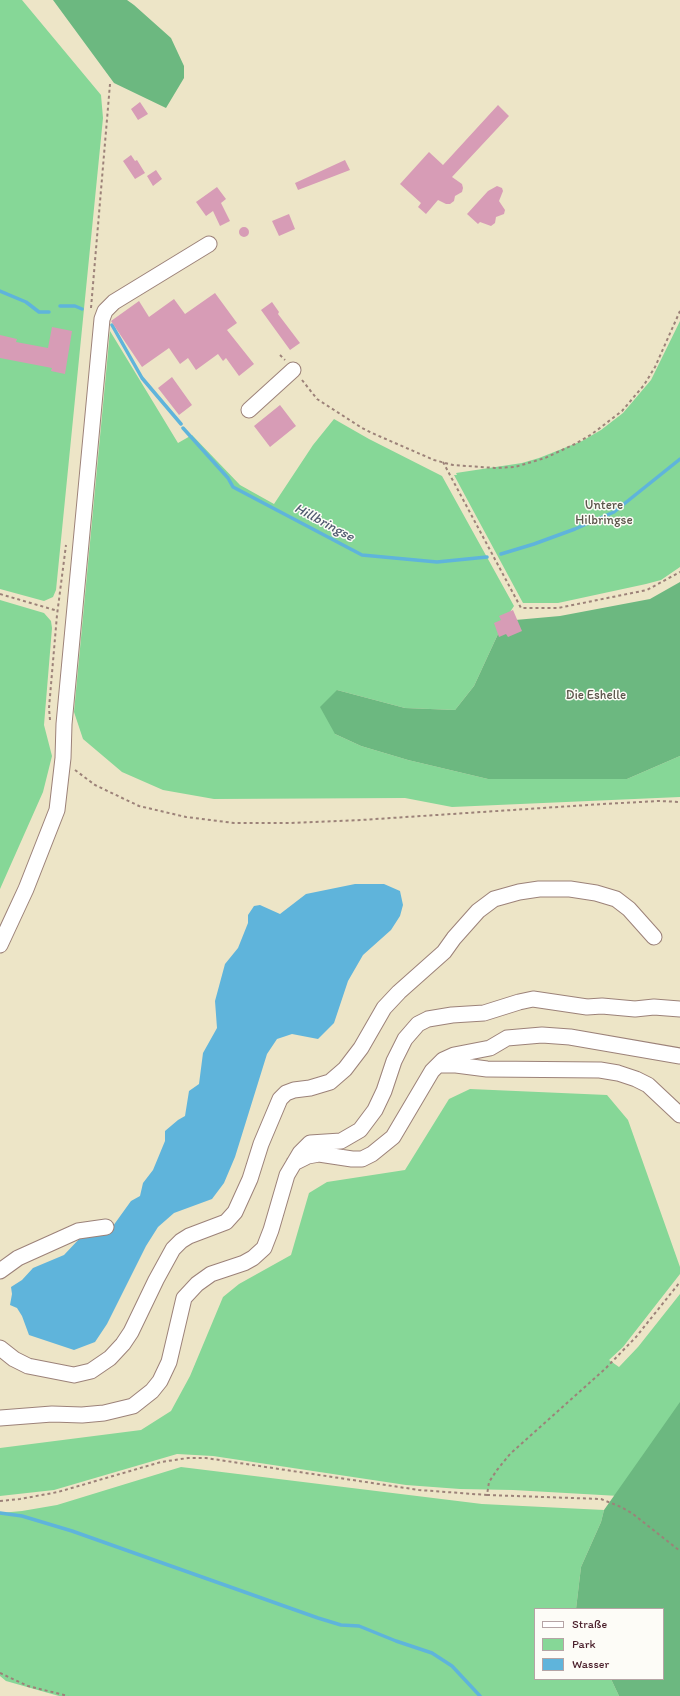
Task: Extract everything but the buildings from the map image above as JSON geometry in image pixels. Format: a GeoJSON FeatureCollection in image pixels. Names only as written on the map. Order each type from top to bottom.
{"type":"FeatureCollection","features":[{"type":"Feature","properties":{"kind":"lane"},"geometry":{"type":"LineString","coordinates":[[0,945],[26,889],[57,810],[63,758],[64,724],[102,319],[105,311],[114,302],[209,244]]}},
{"type":"Feature","properties":{"kind":"lane"},"geometry":{"type":"LineString","coordinates":[[249,410],[293,370]]}},
{"type":"Feature","properties":{"kind":"lane"},"geometry":{"type":"LineString","coordinates":[[0,1348],[14,1359],[28,1366],[74,1375],[91,1371],[110,1358],[123,1344],[131,1332],[162,1267],[173,1249],[189,1236],[226,1222],[236,1212],[250,1179],[261,1144],[280,1099],[286,1093],[294,1090],[310,1088],[330,1082],[345,1069],[361,1048],[384,1008],[399,992],[444,952],[478,910],[494,899],[519,892],[539,890],[570,889],[596,893],[616,899],[629,909],[654,937]]}},
{"type":"Feature","properties":{"kind":"lane"},"geometry":{"type":"LineString","coordinates":[[0,1418],[52,1414],[104,1413],[133,1406],[144,1398],[160,1381],[166,1370],[172,1351],[180,1309],[184,1298],[189,1291],[211,1274],[253,1258],[264,1248],[270,1235],[287,1175],[293,1163],[310,1143],[341,1141],[360,1130],[375,1110],[384,1091],[394,1061],[405,1039],[418,1024],[428,1018],[484,1013],[533,999],[587,1007],[602,1006],[680,1009]]}},
{"type":"Feature","properties":{"kind":"lane"},"geometry":{"type":"LineString","coordinates":[[293,1163],[308,1156],[319,1154],[362,1159],[379,1149],[393,1137],[432,1071],[443,1060],[454,1055],[490,1048],[507,1038],[542,1035],[570,1037],[680,1056]]}},
{"type":"Feature","properties":{"kind":"lane"},"geometry":{"type":"LineString","coordinates":[[438,1065],[456,1065],[487,1069],[600,1070],[618,1073],[648,1084],[680,1115]]}},
{"type":"Feature","properties":{"kind":"lane"},"geometry":{"type":"LineString","coordinates":[[0,1271],[18,1258],[78,1232],[106,1227]]}},
{"type":"Feature","properties":{"kind":"path"},"geometry":{"type":"LineString","coordinates":[[90,313],[110,84]]}},
{"type":"Feature","properties":{"kind":"path"},"geometry":{"type":"LineString","coordinates":[[280,355],[317,399],[372,433],[443,462],[477,467],[515,467],[545,458],[592,434],[622,411],[644,385],[655,367],[680,311]]}},
{"type":"Feature","properties":{"kind":"path"},"geometry":{"type":"LineString","coordinates":[[443,462],[521,608],[558,608],[647,590],[680,572]]}},
{"type":"Feature","properties":{"kind":"path"},"geometry":{"type":"LineString","coordinates":[[50,725],[49,708],[66,544]]}},
{"type":"Feature","properties":{"kind":"path"},"geometry":{"type":"LineString","coordinates":[[0,594],[58,611]]}},
{"type":"Feature","properties":{"kind":"path"},"geometry":{"type":"LineString","coordinates":[[63,758],[84,778],[125,800],[158,811],[210,821],[263,823],[325,822],[603,804],[659,801],[680,802]]}},
{"type":"Feature","properties":{"kind":"path"},"geometry":{"type":"LineString","coordinates":[[487,1494],[489,1482],[510,1454],[605,1369],[636,1337],[680,1282]]}},
{"type":"Feature","properties":{"kind":"path"},"geometry":{"type":"LineString","coordinates":[[0,1501],[58,1492],[161,1462],[188,1458],[213,1459],[419,1490],[601,1499],[621,1507],[633,1514],[680,1551]]}},
{"type":"Feature","properties":{"kind":"path"},"geometry":{"type":"LineString","coordinates":[[0,1673],[28,1686],[68,1696]]}},
{"type":"Feature","properties":{"kind":"green space"},"geometry":{"type":"Polygon","coordinates":[[[0,0],[22,0],[101,95],[103,118],[56,590],[53,597],[44,601],[0,589],[0,0]]]}},
{"type":"Feature","properties":{"kind":"green space"},"geometry":{"type":"Polygon","coordinates":[[[53,0],[127,0],[171,38],[184,66],[184,78],[166,108],[114,83],[53,0]]]}},
{"type":"Feature","properties":{"kind":"green space","name":"Untere Hilbringse"},"geometry":{"type":"Polygon","coordinates":[[[680,321],[680,567],[661,580],[646,584],[558,603],[523,603],[454,475],[457,475],[456,473],[522,463],[539,458],[582,441],[601,430],[623,413],[651,380],[680,321]]]}},
{"type":"Feature","properties":{"kind":"green space"},"geometry":{"type":"Polygon","coordinates":[[[110,331],[178,443],[192,435],[240,485],[274,504],[313,445],[334,419],[369,439],[442,476],[514,606],[504,621],[474,686],[455,710],[405,708],[337,690],[335,734],[361,746],[408,760],[488,779],[627,779],[680,756],[680,797],[452,807],[405,798],[214,799],[163,790],[122,772],[83,739],[74,712],[110,331]]]}},
{"type":"Feature","properties":{"kind":"green space","name":"Die Eshelle"},"geometry":{"type":"Polygon","coordinates":[[[680,582],[680,756],[627,779],[488,779],[408,760],[361,746],[335,734],[320,707],[337,690],[405,708],[455,710],[474,686],[504,621],[560,616],[650,599],[680,582]]]}},
{"type":"Feature","properties":{"kind":"green space"},"geometry":{"type":"Polygon","coordinates":[[[0,600],[44,613],[51,621],[52,628],[44,725],[52,756],[43,792],[0,889],[0,600]]]}},
{"type":"Feature","properties":{"kind":"green space"},"geometry":{"type":"Polygon","coordinates":[[[470,1089],[607,1095],[628,1120],[680,1267],[680,1274],[623,1347],[609,1360],[619,1367],[638,1347],[680,1294],[680,1404],[619,1496],[513,1490],[460,1489],[406,1485],[213,1456],[177,1454],[54,1490],[0,1496],[0,1448],[141,1430],[171,1411],[190,1376],[223,1297],[239,1284],[291,1255],[309,1193],[327,1182],[405,1170],[449,1099],[470,1089]]]}},
{"type":"Feature","properties":{"kind":"green space"},"geometry":{"type":"Polygon","coordinates":[[[680,1402],[680,1696],[619,1696],[611,1680],[664,1680],[664,1608],[576,1608],[581,1567],[601,1522],[604,1510],[680,1402]]]}},
{"type":"Feature","properties":{"kind":"green space"},"geometry":{"type":"Polygon","coordinates":[[[181,1467],[482,1504],[604,1510],[601,1522],[581,1567],[576,1608],[534,1608],[534,1680],[611,1680],[619,1696],[59,1696],[6,1681],[0,1676],[0,1513],[57,1505],[181,1467]]]}},
{"type":"Feature","properties":{"kind":"water"},"geometry":{"type":"Polygon","coordinates":[[[355,884],[384,884],[400,891],[403,905],[400,916],[391,930],[363,955],[348,981],[334,1023],[318,1039],[292,1034],[277,1039],[267,1054],[235,1157],[224,1183],[212,1199],[174,1213],[158,1227],[146,1246],[107,1324],[95,1342],[74,1350],[29,1335],[22,1316],[17,1308],[10,1305],[12,1294],[11,1287],[22,1280],[33,1268],[64,1255],[81,1237],[113,1226],[131,1201],[140,1196],[143,1183],[153,1170],[165,1141],[165,1131],[185,1116],[189,1091],[199,1084],[203,1053],[217,1028],[215,1001],[225,964],[238,948],[248,923],[248,915],[254,906],[260,905],[280,914],[306,894],[355,884]]]}},
{"type":"Feature","properties":{"kind":"waterway","name":"Hillbringse"},"geometry":{"type":"LineString","coordinates":[[0,291],[26,302],[39,312],[49,312]]}},
{"type":"Feature","properties":{"kind":"waterway","name":"Hillbringse"},"geometry":{"type":"LineString","coordinates":[[60,306],[75,306],[82,309]]}},
{"type":"Feature","properties":{"kind":"waterway","name":"Hillbringse"},"geometry":{"type":"LineString","coordinates":[[112,325],[142,378],[181,424]]}},
{"type":"Feature","properties":{"kind":"waterway","name":"Hillbringse"},"geometry":{"type":"LineString","coordinates":[[183,428],[228,478],[233,487],[362,555],[437,562],[487,557]]}},
{"type":"Feature","properties":{"kind":"waterway","name":"Hillbringse"},"geometry":{"type":"LineString","coordinates":[[501,554],[575,529],[614,512],[680,459]]}},
{"type":"Feature","properties":{"kind":"waterway"},"geometry":{"type":"LineString","coordinates":[[0,1513],[22,1516],[72,1531],[318,1618],[341,1625],[359,1626],[396,1641],[432,1653],[452,1666],[480,1696]]}}]}
